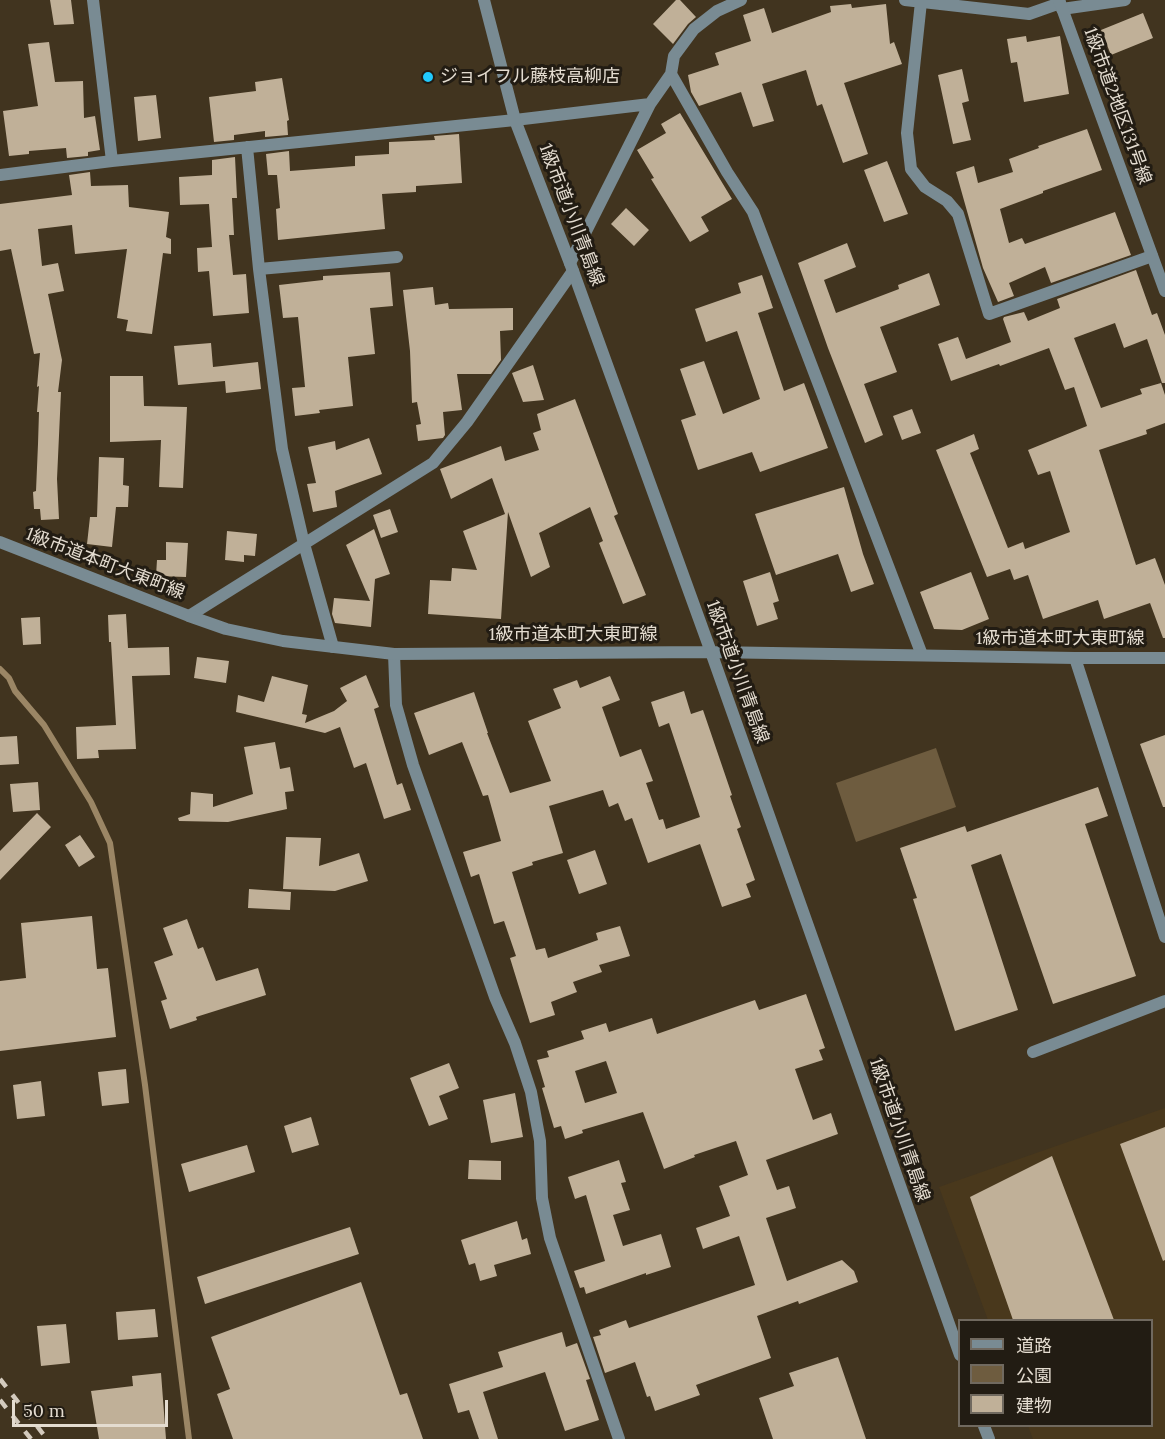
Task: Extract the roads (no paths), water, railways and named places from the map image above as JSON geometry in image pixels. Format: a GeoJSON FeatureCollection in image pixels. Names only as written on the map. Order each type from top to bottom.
{"type":"FeatureCollection","features":[{"type":"Feature","properties":{"kind":"street"},"geometry":{"type":"LineString","coordinates":[[93,0],[112,161]]}},
{"type":"Feature","properties":{"kind":"street","name":"1級市道小川青島線"},"geometry":{"type":"LineString","coordinates":[[484,0],[515,120],[572,267],[711,652],[958,1349]]}},
{"type":"Feature","properties":{"kind":"street"},"geometry":{"type":"LineString","coordinates":[[905,0],[1029,14],[1061,4],[1125,0]]}},
{"type":"Feature","properties":{"kind":"street"},"geometry":{"type":"LineString","coordinates":[[189,616],[433,463],[467,422],[572,267],[650,104],[671,74],[674,56],[694,29],[733,1]]}},
{"type":"Feature","properties":{"kind":"street"},"geometry":{"type":"LineString","coordinates":[[921,2],[907,134],[911,169],[925,187],[947,201],[958,214],[989,314],[1152,256]]}},
{"type":"Feature","properties":{"kind":"street","name":"1級市道2地区131号線"},"geometry":{"type":"LineString","coordinates":[[1061,4],[1165,291]]}},
{"type":"Feature","properties":{"kind":"street"},"geometry":{"type":"LineString","coordinates":[[671,74],[727,172],[753,212],[922,656]]}},
{"type":"Feature","properties":{"kind":"street"},"geometry":{"type":"LineString","coordinates":[[0,175],[650,104]]}},
{"type":"Feature","properties":{"kind":"street"},"geometry":{"type":"LineString","coordinates":[[247,147],[259,269],[282,449],[304,544],[333,647]]}},
{"type":"Feature","properties":{"kind":"street"},"geometry":{"type":"LineString","coordinates":[[259,269],[397,257]]}},
{"type":"Feature","properties":{"kind":"street","name":"1級市道本町大東町線"},"geometry":{"type":"LineString","coordinates":[[0,542],[189,616],[226,628],[260,636],[394,654],[711,652],[1165,658]]}},
{"type":"Feature","properties":{"kind":"street"},"geometry":{"type":"LineString","coordinates":[[394,654],[396,705],[414,765],[495,997],[515,1043],[531,1092],[540,1141],[542,1198],[550,1238],[619,1439]]}},
{"type":"Feature","properties":{"kind":"street"},"geometry":{"type":"LineString","coordinates":[[1075,658],[1165,937]]}},
{"type":"Feature","properties":{"kind":"street"},"geometry":{"type":"LineString","coordinates":[[1033,1052],[1165,1001]]}},
{"type":"Feature","properties":{"kind":"waterway"},"geometry":{"type":"LineString","coordinates":[[0,669],[44,725],[91,802],[110,843],[145,1085],[189,1439]]}},
{"type":"Feature","properties":{"kind":"railway"},"geometry":{"type":"LineString","coordinates":[[0,1379],[47,1439]]}},
{"type":"Feature","properties":{"kind":"railway"},"geometry":{"type":"LineString","coordinates":[[0,1400],[31,1439]]}},
{"type":"Feature","properties":{"kind":"place","name":"ジョイフル藤枝高柳店"},"geometry":{"type":"Point","coordinates":[428,77]}}]}
